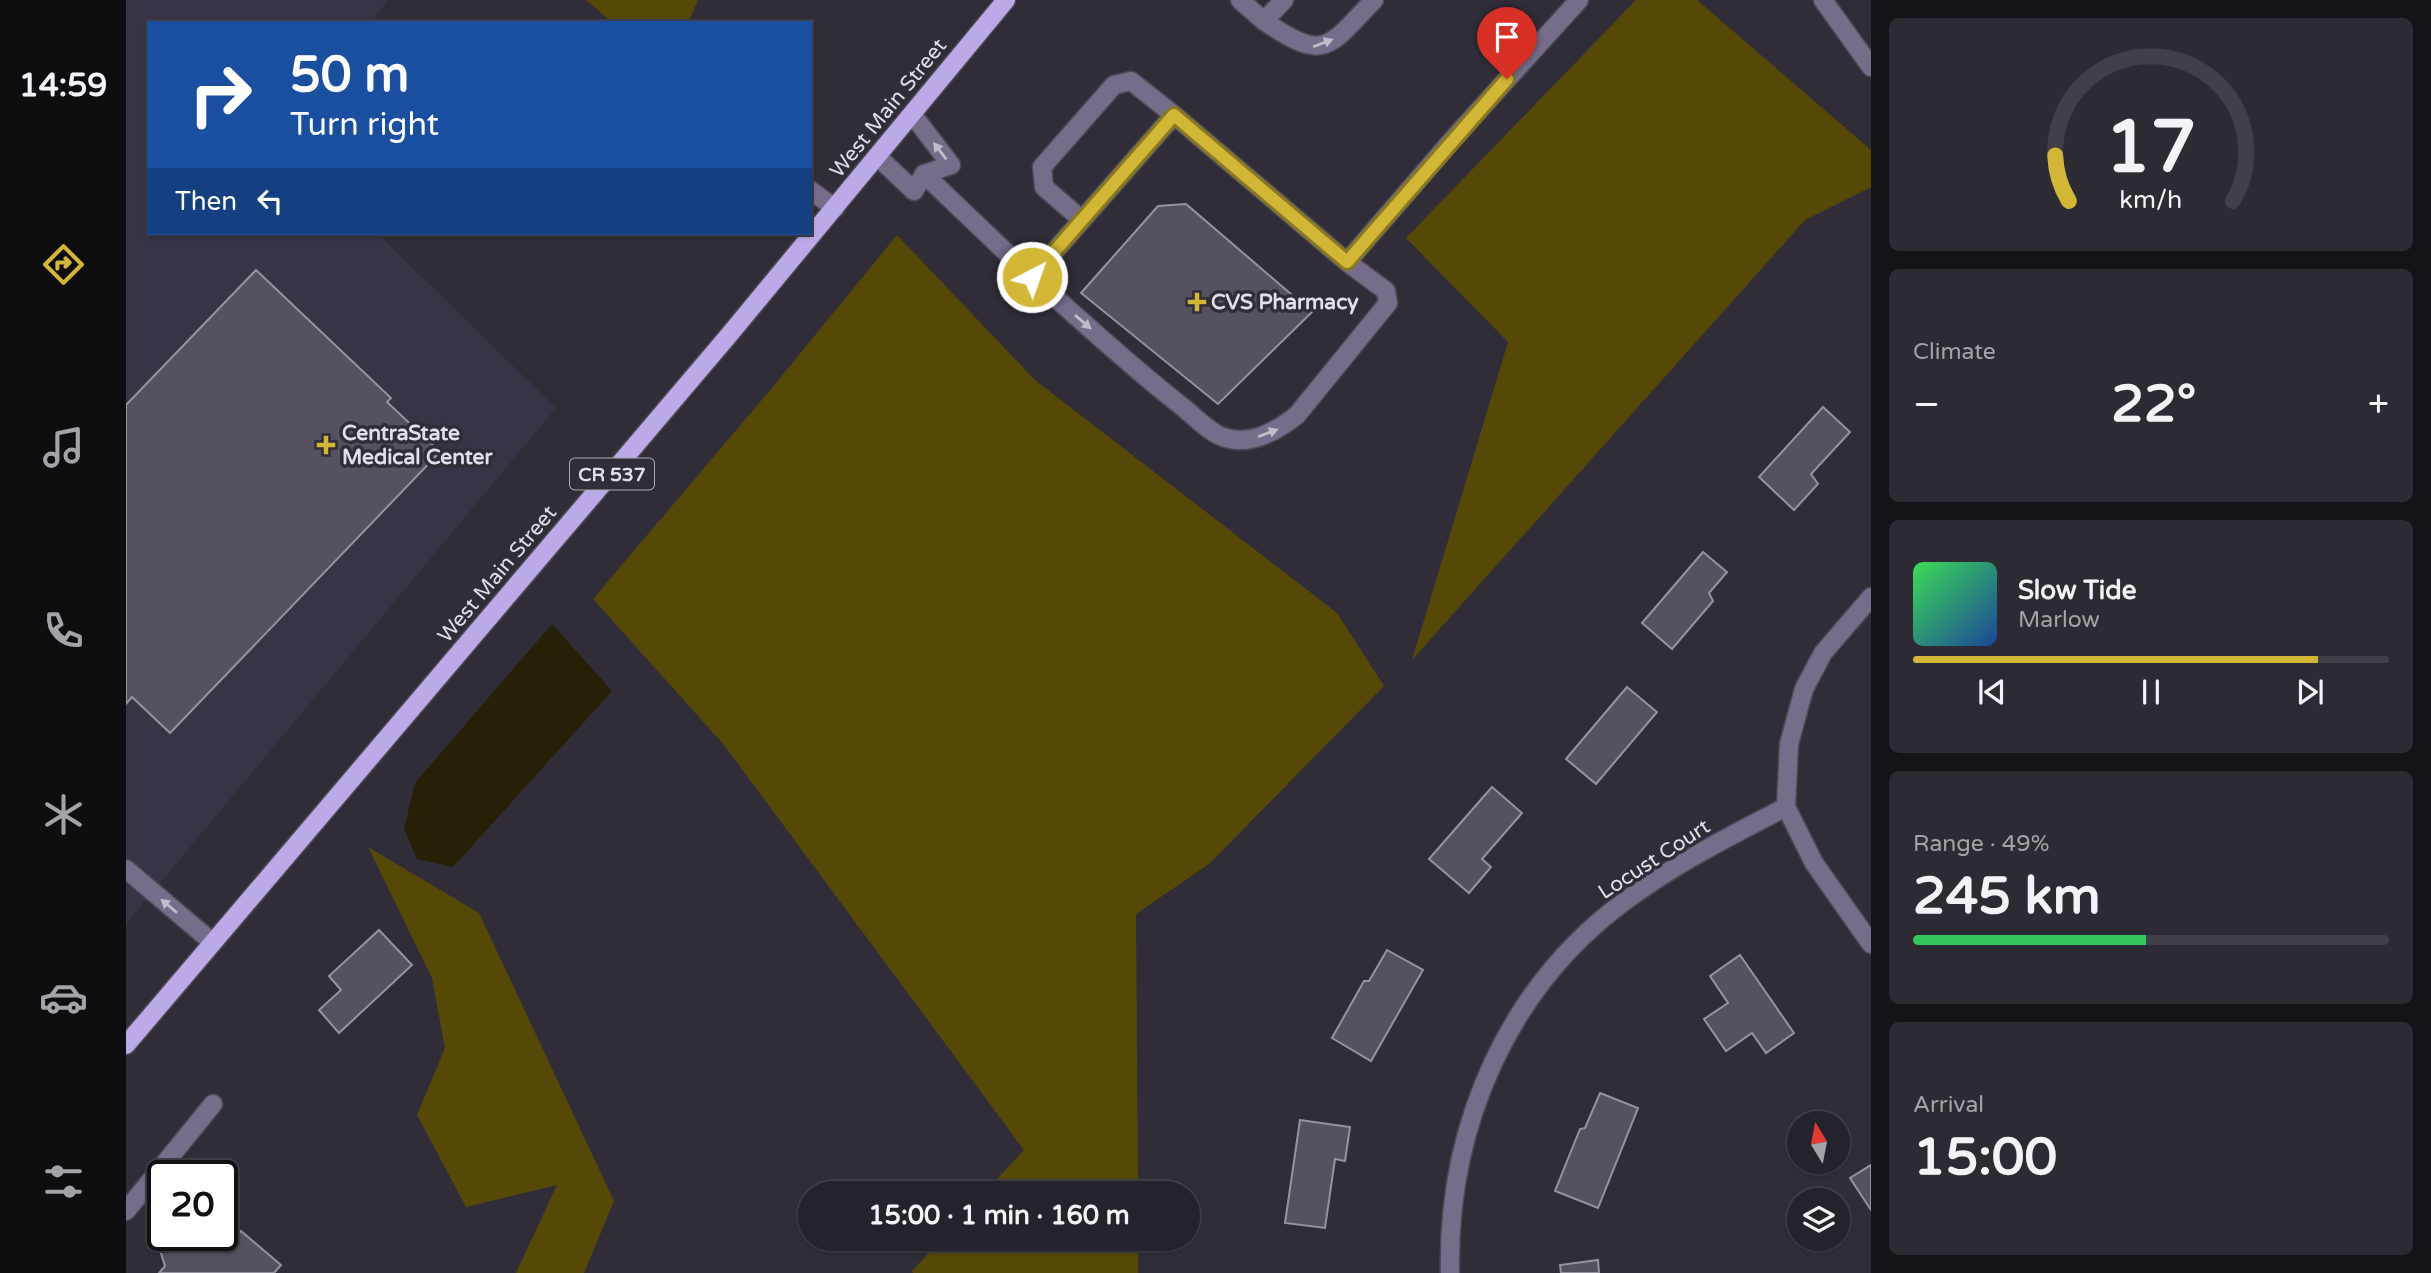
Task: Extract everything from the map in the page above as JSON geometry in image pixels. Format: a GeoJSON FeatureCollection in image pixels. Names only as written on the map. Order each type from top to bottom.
{"type":"FeatureCollection","features":[{"type":"Feature","properties":{"kind":"main road","name":"West Main Street"},"geometry":{"type":"LineString","coordinates":[[126,1045],[729,335],[1006,0]]}},
{"type":"Feature","properties":{"kind":"street"},"geometry":{"type":"LineString","coordinates":[[1240,0],[1292,41],[1311,47],[1324,45],[1340,35],[1374,0]]}},
{"type":"Feature","properties":{"kind":"street"},"geometry":{"type":"LineString","coordinates":[[1264,21],[1284,0]]}},
{"type":"Feature","properties":{"kind":"street"},"geometry":{"type":"LineString","coordinates":[[1347,262],[1578,0]]}},
{"type":"Feature","properties":{"kind":"street"},"geometry":{"type":"LineString","coordinates":[[1823,0],[1871,67]]}},
{"type":"Feature","properties":{"kind":"street"},"geometry":{"type":"LineString","coordinates":[[924,174],[1032,277],[1167,395],[1222,437],[1242,440],[1260,437],[1280,428],[1297,415],[1388,303],[1386,291],[1347,262],[1131,81],[1114,85],[1042,167],[1044,187],[1082,220]]}},
{"type":"Feature","properties":{"kind":"street"},"geometry":{"type":"LineString","coordinates":[[877,156],[914,191],[924,174],[951,165],[912,114]]}},
{"type":"Feature","properties":{"kind":"street"},"geometry":{"type":"LineString","coordinates":[[1032,277],[1174,115]]}},
{"type":"Feature","properties":{"kind":"street"},"geometry":{"type":"LineString","coordinates":[[812,191],[835,208]]}},
{"type":"Feature","properties":{"kind":"street"},"geometry":{"type":"LineString","coordinates":[[1871,597],[1824,653],[1804,689],[1789,744],[1786,807],[1814,863],[1871,944]]}},
{"type":"Feature","properties":{"kind":"street","name":"Locust Court"},"geometry":{"type":"LineString","coordinates":[[1450,1273],[1452,1218],[1463,1149],[1479,1091],[1506,1034],[1523,1007],[1580,939],[1627,899],[1716,844],[1786,807]]}},
{"type":"Feature","properties":{"kind":"street"},"geometry":{"type":"LineString","coordinates":[[126,869],[212,942]]}},
{"type":"Feature","properties":{"kind":"street"},"geometry":{"type":"LineString","coordinates":[[126,1211],[213,1104]]}},
{"type":"Feature","properties":{"kind":"shaded area","name":"CentraState Medical Center"},"geometry":{"type":"Polygon","coordinates":[[[126,0],[388,0],[372,21],[147,21],[147,235],[379,235],[556,408],[126,924],[126,0]]]}},
{"type":"Feature","properties":{"kind":"shaded area"},"geometry":{"type":"Polygon","coordinates":[[[586,0],[698,0],[689,21],[611,21],[586,0]]]}},
{"type":"Feature","properties":{"kind":"shaded area"},"geometry":{"type":"Polygon","coordinates":[[[1636,0],[1697,0],[1871,150],[1871,187],[1805,220],[1412,660],[1508,342],[1406,238],[1636,0]]]}},
{"type":"Feature","properties":{"kind":"shaded area"},"geometry":{"type":"Polygon","coordinates":[[[897,235],[1035,380],[1337,613],[1384,686],[1209,864],[1136,914],[1138,1181],[995,1181],[1024,1150],[724,745],[593,599],[897,235]]]}},
{"type":"Feature","properties":{"kind":"shaded area"},"geometry":{"type":"Polygon","coordinates":[[[552,624],[612,691],[453,867],[417,859],[404,829],[415,783],[552,624]]]}},
{"type":"Feature","properties":{"kind":"shaded area"},"geometry":{"type":"Polygon","coordinates":[[[368,847],[479,913],[614,1201],[584,1273],[516,1273],[557,1185],[466,1207],[417,1115],[445,1048],[432,978],[368,847]]]}},
{"type":"Feature","properties":{"kind":"shaded area"},"geometry":{"type":"Polygon","coordinates":[[[931,1251],[1138,1251],[1138,1273],[912,1271],[931,1251]]]}},
{"type":"Feature","properties":{"kind":"building","name":"CVS Pharmacy"},"geometry":{"type":"Polygon","coordinates":[[[1186,204],[1312,312],[1218,404],[1081,293],[1158,206],[1186,204]]]}},
{"type":"Feature","properties":{"kind":"building"},"geometry":{"type":"Polygon","coordinates":[[[256,270],[391,398],[387,402],[440,452],[170,733],[132,697],[126,704],[126,405],[256,270]]]}},
{"type":"Feature","properties":{"kind":"building"},"geometry":{"type":"Polygon","coordinates":[[[1823,407],[1850,432],[1811,474],[1818,484],[1794,510],[1759,477],[1823,407]]]}},
{"type":"Feature","properties":{"kind":"building"},"geometry":{"type":"Polygon","coordinates":[[[1703,552],[1727,572],[1709,593],[1713,601],[1672,649],[1642,623],[1703,552]]]}},
{"type":"Feature","properties":{"kind":"building"},"geometry":{"type":"Polygon","coordinates":[[[1627,687],[1657,712],[1596,784],[1566,759],[1627,687]]]}},
{"type":"Feature","properties":{"kind":"building"},"geometry":{"type":"Polygon","coordinates":[[[1492,787],[1522,813],[1482,859],[1491,867],[1469,893],[1429,859],[1492,787]]]}},
{"type":"Feature","properties":{"kind":"building"},"geometry":{"type":"Polygon","coordinates":[[[379,930],[412,965],[339,1033],[319,1010],[341,990],[329,976],[379,930]]]}},
{"type":"Feature","properties":{"kind":"building"},"geometry":{"type":"Polygon","coordinates":[[[1387,950],[1423,970],[1371,1061],[1332,1038],[1364,981],[1369,981],[1387,950]]]}},
{"type":"Feature","properties":{"kind":"building"},"geometry":{"type":"Polygon","coordinates":[[[1740,955],[1794,1033],[1766,1053],[1752,1033],[1726,1051],[1704,1019],[1728,1003],[1710,976],[1740,955]]]}},
{"type":"Feature","properties":{"kind":"building"},"geometry":{"type":"Polygon","coordinates":[[[1600,1093],[1638,1108],[1598,1208],[1555,1191],[1580,1129],[1585,1128],[1600,1093]]]}},
{"type":"Feature","properties":{"kind":"building"},"geometry":{"type":"Polygon","coordinates":[[[1300,1120],[1350,1127],[1345,1161],[1335,1159],[1325,1228],[1285,1223],[1300,1120]]]}},
{"type":"Feature","properties":{"kind":"building"},"geometry":{"type":"Polygon","coordinates":[[[1871,1165],[1871,1210],[1850,1178],[1871,1165]]]}},
{"type":"Feature","properties":{"kind":"building"},"geometry":{"type":"Polygon","coordinates":[[[241,1231],[281,1265],[274,1273],[159,1273],[165,1266],[160,1251],[238,1251],[238,1235],[241,1231]]]}},
{"type":"Feature","properties":{"kind":"building"},"geometry":{"type":"Polygon","coordinates":[[[1598,1260],[1599,1273],[1561,1273],[1560,1265],[1598,1260]]]}},
{"type":"Feature","properties":{"kind":"place","name":"CVS Pharmacy"},"geometry":{"type":"Point","coordinates":[1197,302]}},
{"type":"Feature","properties":{"kind":"place","name":"CentraState Medical Center"},"geometry":{"type":"Point","coordinates":[326,445]}},
{"type":"Feature","properties":{"kind":"route"},"geometry":{"type":"LineString","coordinates":[[1032,277],[1174,115],[1347,262],[1507,79]]}}]}
